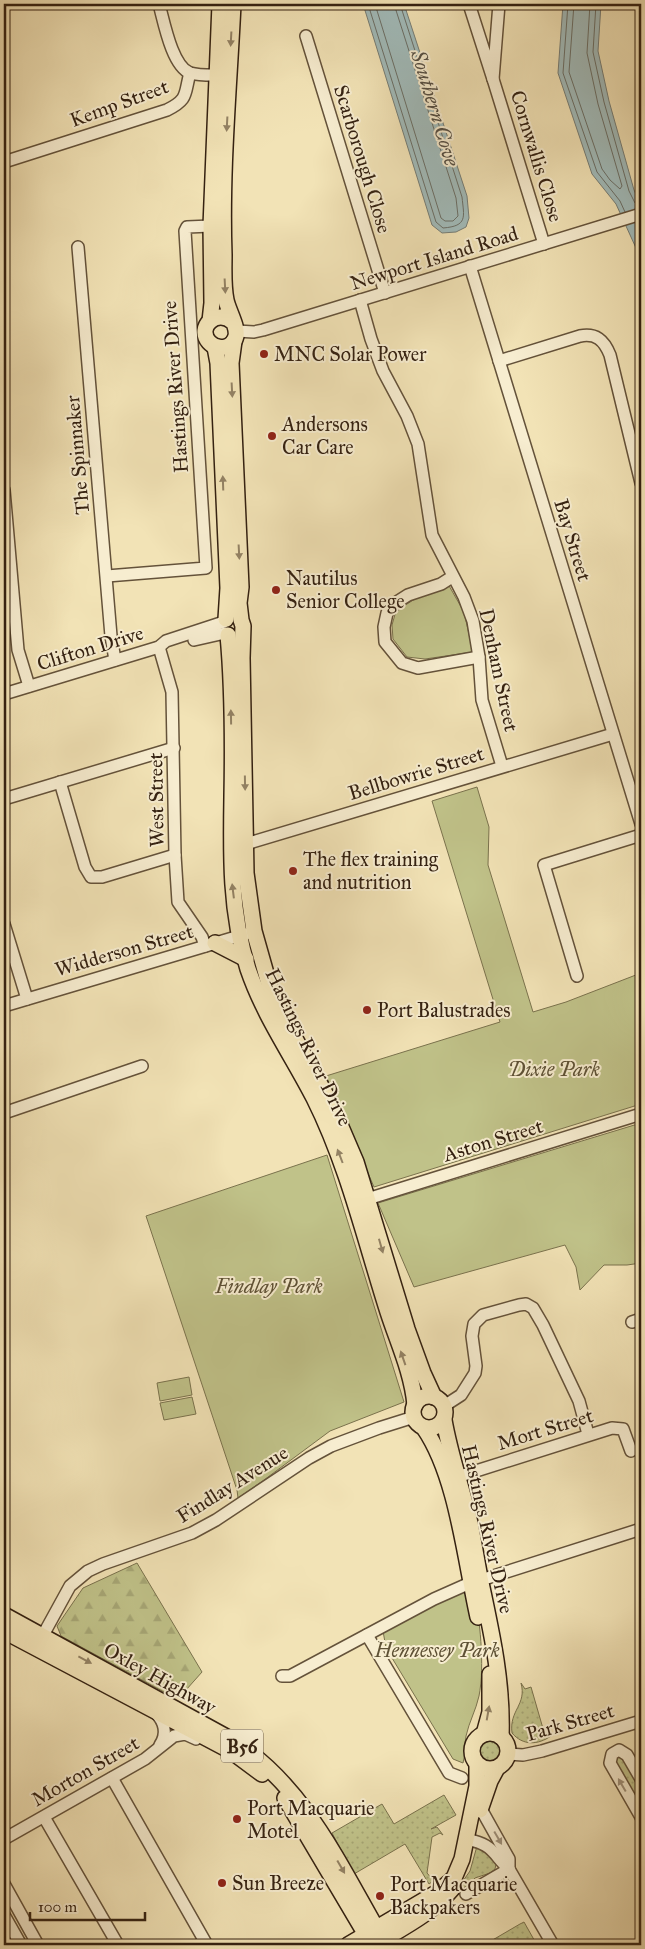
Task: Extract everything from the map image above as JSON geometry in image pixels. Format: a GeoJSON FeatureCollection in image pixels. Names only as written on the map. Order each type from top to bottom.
{"type":"FeatureCollection","features":[{"type":"Feature","properties":{"kind":"main road","name":"Hastings River Drive"},"geometry":{"type":"LineString","coordinates":[[220,4],[224,75],[223,235],[226,299],[234,331],[231,368],[230,658],[232,796],[230,847],[232,887],[247,933],[278,1006],[332,1106],[356,1162],[367,1246],[410,1377],[418,1417],[435,1445],[448,1481],[476,1582],[500,1683],[502,1707],[501,1737]]}},
{"type":"Feature","properties":{"kind":"main road","name":"Hastings River Drive"},"geometry":{"type":"LineString","coordinates":[[210,321],[212,303],[211,226],[224,75],[233,4]]}},
{"type":"Feature","properties":{"kind":"main road"},"geometry":{"type":"LineString","coordinates":[[219,316],[229,318],[234,331],[225,347],[215,347],[207,340],[205,335],[210,321],[219,316]]}},
{"type":"Feature","properties":{"kind":"main road","name":"Hastings River Drive"},"geometry":{"type":"LineString","coordinates":[[215,347],[218,364],[228,588],[246,845],[248,889],[246,959],[256,992],[313,1097],[362,1200],[384,1257],[423,1373],[441,1407],[448,1444],[470,1522],[476,1582],[490,1679],[490,1712],[484,1734]]}},
{"type":"Feature","properties":{"kind":"main road"},"geometry":{"type":"LineString","coordinates":[[210,945],[246,959]]}},
{"type":"Feature","properties":{"kind":"main road"},"geometry":{"type":"LineString","coordinates":[[424,1396],[441,1407],[435,1427],[418,1417],[419,1400],[424,1396]]}},
{"type":"Feature","properties":{"kind":"main road","name":"Oxley Highway"},"geometry":{"type":"LineString","coordinates":[[4,1616],[39,1642],[252,1766],[285,1798],[376,1940]]}},
{"type":"Feature","properties":{"kind":"main road","name":"Oxley Highway"},"geometry":{"type":"LineString","coordinates":[[4,1631],[39,1642],[252,1752],[290,1790],[316,1824],[376,1940]]}},
{"type":"Feature","properties":{"kind":"main road"},"geometry":{"type":"LineString","coordinates":[[376,1940],[454,1878],[462,1858],[476,1786],[477,1764],[472,1755],[472,1750],[476,1740],[484,1734],[496,1734],[506,1742],[508,1754],[503,1764],[497,1768],[489,1769],[477,1764]]}},
{"type":"Feature","properties":{"kind":"main road"},"geometry":{"type":"LineString","coordinates":[[348,1945],[376,1940],[422,1917],[447,1896],[462,1878],[468,1866],[481,1809],[490,1781],[497,1768]]}},
{"type":"Feature","properties":{"kind":"street"},"geometry":{"type":"LineString","coordinates":[[159,4],[172,48],[182,67],[190,73]]}},
{"type":"Feature","properties":{"kind":"street","name":"Cornwallis Close"},"geometry":{"type":"LineString","coordinates":[[469,4],[544,244]]}},
{"type":"Feature","properties":{"kind":"street","name":"Cornwallis Close"},"geometry":{"type":"LineString","coordinates":[[493,79],[499,4]]}},
{"type":"Feature","properties":{"kind":"street","name":"Scarborough Close"},"geometry":{"type":"LineString","coordinates":[[306,36],[385,293]]}},
{"type":"Feature","properties":{"kind":"street","name":"Kemp Street"},"geometry":{"type":"LineString","coordinates":[[4,162],[169,109],[184,100],[190,73],[224,75]]}},
{"type":"Feature","properties":{"kind":"street","name":"Newport Island Road"},"geometry":{"type":"LineString","coordinates":[[234,331],[254,332],[263,330],[641,214]]}},
{"type":"Feature","properties":{"kind":"street","name":"Hastings River Drive"},"geometry":{"type":"LineString","coordinates":[[107,576],[206,568],[185,231],[187,227],[211,226]]}},
{"type":"Feature","properties":{"kind":"street","name":"The Spinnaker"},"geometry":{"type":"LineString","coordinates":[[78,247],[111,636],[115,660]]}},
{"type":"Feature","properties":{"kind":"street","name":"Bay Street"},"geometry":{"type":"LineString","coordinates":[[470,266],[641,824]]}},
{"type":"Feature","properties":{"kind":"street","name":"Denham Street"},"geometry":{"type":"LineString","coordinates":[[360,300],[383,372],[407,416],[418,444],[432,535],[464,597],[473,621],[479,657],[482,700],[502,766]]}},
{"type":"Feature","properties":{"kind":"street"},"geometry":{"type":"LineString","coordinates":[[500,360],[580,336],[592,335],[602,340],[610,355],[641,483]]}},
{"type":"Feature","properties":{"kind":"street"},"geometry":{"type":"LineString","coordinates":[[4,490],[18,650],[29,686]]}},
{"type":"Feature","properties":{"kind":"street"},"geometry":{"type":"LineString","coordinates":[[452,577],[441,584],[397,602],[387,613],[384,627],[385,642],[402,663],[418,668],[479,657]]}},
{"type":"Feature","properties":{"kind":"street","name":"Clifton Drive"},"geometry":{"type":"LineString","coordinates":[[4,694],[159,647],[168,648],[231,626]]}},
{"type":"Feature","properties":{"kind":"street","name":"West Street"},"geometry":{"type":"LineString","coordinates":[[159,647],[172,692],[175,855],[178,902],[202,937],[210,945]]}},
{"type":"Feature","properties":{"kind":"street","name":"Bellbowrie Street"},"geometry":{"type":"LineString","coordinates":[[230,847],[246,845],[502,766],[613,734]]}},
{"type":"Feature","properties":{"kind":"street"},"geometry":{"type":"LineString","coordinates":[[4,799],[174,748]]}},
{"type":"Feature","properties":{"kind":"street"},"geometry":{"type":"LineString","coordinates":[[60,782],[85,867],[91,876],[102,877],[175,855]]}},
{"type":"Feature","properties":{"kind":"street"},"geometry":{"type":"LineString","coordinates":[[577,976],[544,865],[641,836]]}},
{"type":"Feature","properties":{"kind":"street"},"geometry":{"type":"LineString","coordinates":[[4,924],[27,999]]}},
{"type":"Feature","properties":{"kind":"street","name":"Widderson Street"},"geometry":{"type":"LineString","coordinates":[[4,1006],[247,933]]}},
{"type":"Feature","properties":{"kind":"street"},"geometry":{"type":"LineString","coordinates":[[4,1112],[142,1066]]}},
{"type":"Feature","properties":{"kind":"street","name":"Aston Street"},"geometry":{"type":"LineString","coordinates":[[362,1200],[641,1114]]}},
{"type":"Feature","properties":{"kind":"street"},"geometry":{"type":"LineString","coordinates":[[441,1407],[461,1395],[475,1373],[476,1366],[472,1336],[474,1324],[483,1315],[519,1304],[526,1304],[532,1308],[543,1325],[578,1401],[588,1434]]}},
{"type":"Feature","properties":{"kind":"street","name":"Findlay Avenue"},"geometry":{"type":"LineString","coordinates":[[39,1642],[70,1586],[88,1571],[200,1529],[227,1514],[309,1458],[324,1450],[379,1428],[418,1417]]}},
{"type":"Feature","properties":{"kind":"street","name":"Mort Street"},"geometry":{"type":"LineString","coordinates":[[457,1477],[588,1434],[612,1428],[623,1429],[631,1451]]}},
{"type":"Feature","properties":{"kind":"street"},"geometry":{"type":"LineString","coordinates":[[282,1676],[290,1676],[434,1599],[476,1582],[641,1529]]}},
{"type":"Feature","properties":{"kind":"street"},"geometry":{"type":"LineString","coordinates":[[367,1635],[448,1773],[462,1778]]}},
{"type":"Feature","properties":{"kind":"street","name":"Morton Street"},"geometry":{"type":"LineString","coordinates":[[154,1710],[165,1732],[164,1740],[158,1748]]}},
{"type":"Feature","properties":{"kind":"street","name":"Park Street"},"geometry":{"type":"LineString","coordinates":[[508,1754],[542,1751],[641,1721]]}},
{"type":"Feature","properties":{"kind":"street","name":"Morton Street"},"geometry":{"type":"LineString","coordinates":[[4,1839],[112,1778],[145,1758],[168,1740],[181,1734],[211,1746],[218,1745]]}},
{"type":"Feature","properties":{"kind":"street"},"geometry":{"type":"LineString","coordinates":[[641,1779],[625,1753],[620,1750],[612,1754],[610,1763],[641,1817]]}},
{"type":"Feature","properties":{"kind":"street"},"geometry":{"type":"LineString","coordinates":[[112,1778],[207,1945]]}},
{"type":"Feature","properties":{"kind":"street"},"geometry":{"type":"LineString","coordinates":[[481,1809],[509,1859],[509,1869]]}},
{"type":"Feature","properties":{"kind":"street"},"geometry":{"type":"LineString","coordinates":[[44,1817],[118,1945]]}},
{"type":"Feature","properties":{"kind":"street"},"geometry":{"type":"LineString","coordinates":[[474,1840],[492,1849],[509,1869],[553,1945]]}},
{"type":"Feature","properties":{"kind":"street"},"geometry":{"type":"LineString","coordinates":[[466,1894],[509,1869]]}},
{"type":"Feature","properties":{"kind":"street"},"geometry":{"type":"LineString","coordinates":[[4,1884],[38,1945]]}},
{"type":"Feature","properties":{"kind":"street"},"geometry":{"type":"LineString","coordinates":[[4,1915],[21,1945]]}},
{"type":"Feature","properties":{"kind":"green space"},"geometry":{"type":"Polygon","coordinates":[[[448,584],[464,612],[473,652],[425,659],[407,657],[393,639],[392,625],[396,611],[418,597],[448,584]]]}},
{"type":"Feature","properties":{"kind":"green space","name":"Dixie Park"},"geometry":{"type":"Polygon","coordinates":[[[477,787],[489,827],[488,865],[533,1012],[566,1002],[641,973],[641,1104],[374,1187],[326,1076],[500,1022],[432,801],[477,787]]]}},
{"type":"Feature","properties":{"kind":"green space"},"geometry":{"type":"Polygon","coordinates":[[[641,1123],[641,1263],[604,1265],[580,1290],[576,1267],[565,1245],[414,1287],[378,1203],[641,1123]]]}},
{"type":"Feature","properties":{"kind":"green space","name":"Findlay Park"},"geometry":{"type":"Polygon","coordinates":[[[327,1155],[404,1402],[330,1431],[238,1498],[237,1490],[146,1216],[327,1155]]]}},
{"type":"Feature","properties":{"kind":"green space"},"geometry":{"type":"Polygon","coordinates":[[[189,1377],[192,1395],[160,1401],[157,1383],[189,1377]]]}},
{"type":"Feature","properties":{"kind":"green space"},"geometry":{"type":"Polygon","coordinates":[[[192,1397],[196,1414],[164,1420],[160,1403],[192,1397]]]}},
{"type":"Feature","properties":{"kind":"green space"},"geometry":{"type":"Polygon","coordinates":[[[137,1563],[202,1672],[186,1690],[164,1692],[61,1636],[57,1626],[83,1588],[137,1563]]]}},
{"type":"Feature","properties":{"kind":"green space","name":"Hennessey Park"},"geometry":{"type":"Polygon","coordinates":[[[473,1588],[480,1627],[482,1671],[479,1696],[466,1736],[463,1763],[453,1759],[386,1648],[383,1631],[441,1599],[473,1588]]]}},
{"type":"Feature","properties":{"kind":"green space"},"geometry":{"type":"Polygon","coordinates":[[[521,1683],[525,1689],[531,1687],[544,1732],[551,1736],[541,1741],[526,1742],[512,1733],[513,1719],[522,1697],[521,1683]]]}},
{"type":"Feature","properties":{"kind":"green space"},"geometry":{"type":"Polygon","coordinates":[[[490,1740],[498,1744],[502,1752],[498,1760],[490,1764],[482,1760],[478,1752],[482,1744],[490,1740]]]}},
{"type":"Feature","properties":{"kind":"green space"},"geometry":{"type":"Polygon","coordinates":[[[621,1754],[641,1790],[641,1806],[613,1757],[621,1754]]]}},
{"type":"Feature","properties":{"kind":"green space"},"geometry":{"type":"Polygon","coordinates":[[[444,1795],[456,1815],[431,1829],[437,1827],[443,1835],[440,1833],[432,1837],[427,1873],[433,1880],[436,1879],[429,1884],[405,1844],[354,1874],[332,1833],[382,1804],[394,1824],[444,1795]]]}},
{"type":"Feature","properties":{"kind":"green space"},"geometry":{"type":"Polygon","coordinates":[[[477,1846],[488,1849],[496,1864],[495,1869],[490,1873],[475,1878],[455,1898],[451,1898],[470,1871],[477,1846]]]}},
{"type":"Feature","properties":{"kind":"green space"},"geometry":{"type":"Polygon","coordinates":[[[524,1922],[537,1945],[484,1945],[520,1924],[524,1922]]]}},
{"type":"Feature","properties":{"kind":"water","name":"Southern Cove"},"geometry":{"type":"Polygon","coordinates":[[[363,4],[404,4],[467,196],[469,218],[466,227],[456,232],[442,233],[432,225],[363,4]]]}},
{"type":"Feature","properties":{"kind":"water"},"geometry":{"type":"Polygon","coordinates":[[[563,4],[601,4],[598,51],[609,101],[634,190],[641,205],[641,259],[616,204],[592,174],[558,73],[563,4]]]}},
{"type":"Feature","properties":{"kind":"place","name":"MNC Solar Power"},"geometry":{"type":"Point","coordinates":[264,354]}},
{"type":"Feature","properties":{"kind":"place","name":"Andersons Car Care"},"geometry":{"type":"Point","coordinates":[272,436]}},
{"type":"Feature","properties":{"kind":"place","name":"Nautilus Senior College"},"geometry":{"type":"Point","coordinates":[276,590]}},
{"type":"Feature","properties":{"kind":"place","name":"The flex training and nutrition"},"geometry":{"type":"Point","coordinates":[293,871]}},
{"type":"Feature","properties":{"kind":"place","name":"Port Balustrades"},"geometry":{"type":"Point","coordinates":[367,1010]}},
{"type":"Feature","properties":{"kind":"place","name":"Port Macquarie Motel"},"geometry":{"type":"Point","coordinates":[237,1819]}},
{"type":"Feature","properties":{"kind":"place","name":"Sun Breeze"},"geometry":{"type":"Point","coordinates":[222,1883]}},
{"type":"Feature","properties":{"kind":"place","name":"Port Macquarie Backpakers"},"geometry":{"type":"Point","coordinates":[380,1896]}}]}
